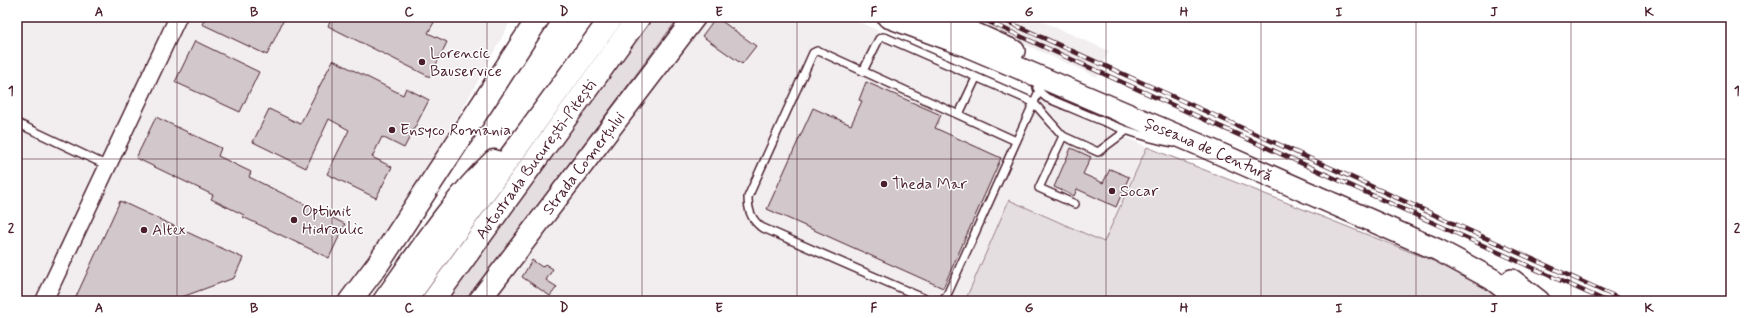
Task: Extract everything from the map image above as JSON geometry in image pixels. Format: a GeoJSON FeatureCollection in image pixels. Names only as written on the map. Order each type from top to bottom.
{"type":"FeatureCollection","features":[{"type":"Feature","properties":{"kind":"highway"},"geometry":{"type":"LineString","coordinates":[[350,301],[378,264],[539,17]]}},
{"type":"Feature","properties":{"kind":"highway","name":"Autostrada București-Pitești"},"geometry":{"type":"LineString","coordinates":[[405,301],[612,17]]}},
{"type":"Feature","properties":{"kind":"highway","name":"Autostrada București-Pitești"},"geometry":{"type":"LineString","coordinates":[[433,301],[639,17]]}},
{"type":"Feature","properties":{"kind":"highway"},"geometry":{"type":"LineString","coordinates":[[384,301],[465,191],[537,120]]}},
{"type":"Feature","properties":{"kind":"highway"},"geometry":{"type":"LineString","coordinates":[[394,301],[443,235],[483,194]]}},
{"type":"Feature","properties":{"kind":"main road","name":"Șoseaua de Centură"},"geometry":{"type":"LineString","coordinates":[[888,17],[967,46],[1035,82],[1200,145],[1455,258],[1534,301]]}},
{"type":"Feature","properties":{"kind":"main road","name":"Șoseaua de Centură"},"geometry":{"type":"LineString","coordinates":[[938,17],[1443,240],[1479,258],[1501,272],[1534,301]]}},
{"type":"Feature","properties":{"kind":"main road","name":"Strada Comerțului"},"geometry":{"type":"LineString","coordinates":[[479,301],[695,20]]}},
{"type":"Feature","properties":{"kind":"street"},"geometry":{"type":"LineString","coordinates":[[44,301],[178,17]]}},
{"type":"Feature","properties":{"kind":"lane"},"geometry":{"type":"LineString","coordinates":[[863,71],[879,39],[883,37],[1033,102],[1063,136],[1098,152],[1126,131]]}},
{"type":"Feature","properties":{"kind":"lane"},"geometry":{"type":"LineString","coordinates":[[930,301],[761,227],[755,222],[750,214],[748,197],[813,53],[821,52],[1016,141]]}},
{"type":"Feature","properties":{"kind":"lane"},"geometry":{"type":"LineString","coordinates":[[959,114],[976,78]]}},
{"type":"Feature","properties":{"kind":"lane"},"geometry":{"type":"LineString","coordinates":[[941,301],[947,295],[1033,102],[1035,82]]}},
{"type":"Feature","properties":{"kind":"lane"},"geometry":{"type":"LineString","coordinates":[[1035,82],[1047,98],[1126,131],[1160,141],[1200,145]]}},
{"type":"Feature","properties":{"kind":"lane"},"geometry":{"type":"LineString","coordinates":[[17,123],[108,166]]}},
{"type":"Feature","properties":{"kind":"lane"},"geometry":{"type":"LineString","coordinates":[[1063,136],[1039,188],[1075,204]]}},
{"type":"Feature","properties":{"kind":"shaded area"},"geometry":{"type":"Polygon","coordinates":[[[17,17],[513,17],[466,103],[386,234],[342,301],[17,301],[17,17]]]}},
{"type":"Feature","properties":{"kind":"shaded area"},"geometry":{"type":"Polygon","coordinates":[[[650,17],[679,17],[466,301],[445,301],[650,17]]]}},
{"type":"Feature","properties":{"kind":"shaded area"},"geometry":{"type":"Polygon","coordinates":[[[710,17],[847,17],[1147,147],[1104,242],[1009,200],[965,301],[494,301],[702,24],[710,17]]]}},
{"type":"Feature","properties":{"kind":"shaded area"},"geometry":{"type":"Polygon","coordinates":[[[963,17],[1044,17],[1041,21],[1109,51],[1097,77],[963,17]]]}},
{"type":"Feature","properties":{"kind":"shaded area"},"geometry":{"type":"Polygon","coordinates":[[[1147,147],[1476,278],[1505,301],[965,301],[1009,200],[1104,242],[1147,147]]]}},
{"type":"Feature","properties":{"kind":"building"},"geometry":{"type":"Polygon","coordinates":[[[206,17],[285,17],[267,55],[202,24],[206,17]]]}},
{"type":"Feature","properties":{"kind":"building"},"geometry":{"type":"Polygon","coordinates":[[[332,17],[437,17],[428,33],[447,42],[430,77],[328,26],[332,17]]]}},
{"type":"Feature","properties":{"kind":"building"},"geometry":{"type":"Polygon","coordinates":[[[716,17],[756,46],[742,64],[702,36],[716,17]]]}},
{"type":"Feature","properties":{"kind":"building"},"geometry":{"type":"Polygon","coordinates":[[[195,41],[259,72],[240,112],[175,82],[195,41]]]}},
{"type":"Feature","properties":{"kind":"building"},"geometry":{"type":"Polygon","coordinates":[[[333,60],[403,95],[406,88],[429,100],[404,148],[382,137],[372,157],[392,167],[376,198],[327,174],[349,130],[329,119],[306,168],[253,142],[269,109],[300,124],[333,60]]]}},
{"type":"Feature","properties":{"kind":"building","name":"Theda Mar"},"geometry":{"type":"Polygon","coordinates":[[[866,82],[941,115],[935,128],[1001,158],[943,288],[767,209],[813,108],[851,125],[862,101],[859,100],[866,82]]]}},
{"type":"Feature","properties":{"kind":"building"},"geometry":{"type":"Polygon","coordinates":[[[156,117],[221,148],[218,156],[251,172],[249,177],[345,224],[329,258],[243,217],[244,215],[211,199],[213,195],[136,158],[156,117]]]}},
{"type":"Feature","properties":{"kind":"building","name":"Socar"},"geometry":{"type":"Polygon","coordinates":[[[1071,148],[1091,157],[1083,174],[1103,183],[1110,169],[1129,177],[1116,207],[1077,189],[1074,196],[1054,187],[1071,148]]]}},
{"type":"Feature","properties":{"kind":"building","name":"Altex"},"geometry":{"type":"Polygon","coordinates":[[[120,201],[243,258],[234,278],[171,301],[74,301],[120,201]]]}},
{"type":"Feature","properties":{"kind":"building"},"geometry":{"type":"Polygon","coordinates":[[[532,260],[542,267],[545,264],[553,269],[546,280],[557,287],[550,296],[522,277],[532,260]]]}},
{"type":"Feature","properties":{"kind":"railway"},"geometry":{"type":"LineString","coordinates":[[978,17],[1606,301]]}},
{"type":"Feature","properties":{"kind":"railway"},"geometry":{"type":"LineString","coordinates":[[997,17],[1625,301]]}},
{"type":"Feature","properties":{"kind":"place","name":"Lorencic Bauservice"},"geometry":{"type":"Point","coordinates":[422,62]}},
{"type":"Feature","properties":{"kind":"place","name":"Ensyco Romania"},"geometry":{"type":"Point","coordinates":[392,130]}},
{"type":"Feature","properties":{"kind":"place","name":"Theda Mar"},"geometry":{"type":"Point","coordinates":[884,184]}},
{"type":"Feature","properties":{"kind":"place","name":"Socar"},"geometry":{"type":"Point","coordinates":[1112,191]}},
{"type":"Feature","properties":{"kind":"place","name":"Optimit Hidraulic"},"geometry":{"type":"Point","coordinates":[294,220]}},
{"type":"Feature","properties":{"kind":"place","name":"Altex"},"geometry":{"type":"Point","coordinates":[144,230]}}]}
